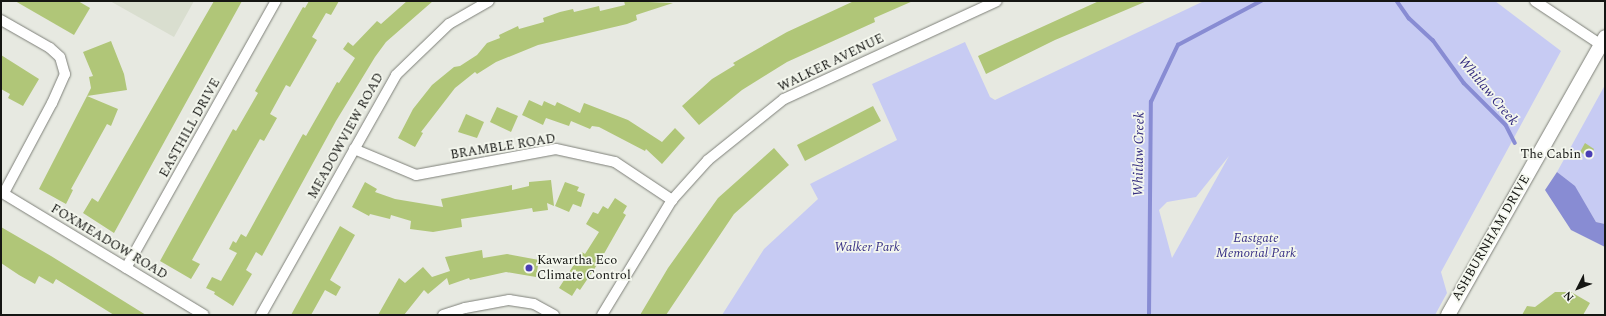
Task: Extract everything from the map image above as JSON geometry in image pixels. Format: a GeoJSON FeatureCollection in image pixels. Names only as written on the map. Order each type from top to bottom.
{"type":"FeatureCollection","features":[{"type":"Feature","properties":{"kind":"main road","name":"ASHBURNHAM DRIVE"},"geometry":{"type":"LineString","coordinates":[[1448,315],[1603,40]]}},
{"type":"Feature","properties":{"kind":"street","name":"EASTHILL DRIVE"},"geometry":{"type":"LineString","coordinates":[[126,268],[276,1]]}},
{"type":"Feature","properties":{"kind":"street","name":"MEADOWVIEW ROAD"},"geometry":{"type":"LineString","coordinates":[[260,315],[396,75],[450,24],[490,1]]}},
{"type":"Feature","properties":{"kind":"street","name":"WALKER AVENUE"},"geometry":{"type":"LineString","coordinates":[[602,315],[672,200],[708,160],[784,99],[997,1]]}},
{"type":"Feature","properties":{"kind":"street"},"geometry":{"type":"LineString","coordinates":[[1535,1],[1603,40]]}},
{"type":"Feature","properties":{"kind":"street"},"geometry":{"type":"LineString","coordinates":[[1,20],[50,48],[60,57],[65,74],[52,103],[2,192]]}},
{"type":"Feature","properties":{"kind":"street","name":"BRAMBLE ROAD"},"geometry":{"type":"LineString","coordinates":[[354,149],[416,175],[556,149],[615,162],[672,200]]}},
{"type":"Feature","properties":{"kind":"street","name":"FOXMEADOW ROAD"},"geometry":{"type":"LineString","coordinates":[[2,192],[204,315]]}},
{"type":"Feature","properties":{"kind":"street"},"geometry":{"type":"LineString","coordinates":[[443,315],[508,300],[534,304],[554,315]]}},
{"type":"Feature","properties":{"kind":"shaded area"},"geometry":{"type":"Polygon","coordinates":[[[110,1],[194,1],[174,37],[110,1]]]}},
{"type":"Feature","properties":{"kind":"green space"},"geometry":{"type":"Polygon","coordinates":[[[1204,1],[1495,1],[1561,51],[1441,272],[1447,293],[1435,315],[722,315],[764,249],[818,199],[810,184],[897,140],[872,84],[965,42],[990,97],[995,100],[1204,1]],[[1229,156],[1196,197],[1167,202],[1159,210],[1172,258],[1229,156]]]}},
{"type":"Feature","properties":{"kind":"green space"},"geometry":{"type":"Polygon","coordinates":[[[1605,85],[1605,224],[1596,222],[1575,187],[1557,172],[1605,85]]]}},
{"type":"Feature","properties":{"kind":"water"},"geometry":{"type":"Polygon","coordinates":[[[1557,172],[1575,186],[1596,222],[1605,224],[1605,247],[1571,230],[1545,190],[1557,172]]]}},
{"type":"Feature","properties":{"kind":"building"},"geometry":{"type":"Polygon","coordinates":[[[15,1],[78,1],[90,8],[74,35],[15,1]]]}},
{"type":"Feature","properties":{"kind":"building"},"geometry":{"type":"Polygon","coordinates":[[[214,1],[242,1],[114,233],[83,213],[92,198],[98,202],[214,1]]]}},
{"type":"Feature","properties":{"kind":"building"},"geometry":{"type":"Polygon","coordinates":[[[309,1],[339,1],[331,15],[326,13],[312,37],[317,40],[290,87],[286,85],[270,114],[277,118],[264,141],[260,139],[192,260],[200,264],[191,279],[160,261],[233,129],[236,131],[258,93],[255,91],[303,7],[305,8],[309,1]]]}},
{"type":"Feature","properties":{"kind":"building"},"geometry":{"type":"Polygon","coordinates":[[[407,1],[433,1],[386,42],[375,57],[336,121],[262,256],[256,252],[246,270],[252,274],[233,306],[214,294],[215,292],[206,288],[212,277],[221,281],[237,253],[229,249],[233,241],[236,243],[241,234],[246,237],[303,134],[306,136],[337,82],[339,83],[355,58],[343,49],[348,42],[353,46],[377,21],[381,24],[407,1]]]}},
{"type":"Feature","properties":{"kind":"building"},"geometry":{"type":"Polygon","coordinates":[[[624,1],[673,3],[636,15],[637,20],[627,24],[538,45],[496,62],[477,74],[475,72],[455,88],[421,132],[423,133],[415,147],[398,138],[413,109],[432,85],[454,67],[460,66],[477,55],[487,43],[500,38],[499,35],[518,26],[519,29],[544,22],[543,18],[560,12],[573,9],[574,12],[599,6],[600,11],[625,5],[624,1]]]}},
{"type":"Feature","properties":{"kind":"building"},"geometry":{"type":"Polygon","coordinates":[[[854,1],[913,1],[874,18],[875,22],[787,62],[742,90],[699,125],[682,106],[712,79],[735,65],[733,63],[787,32],[854,1]]]}},
{"type":"Feature","properties":{"kind":"building"},"geometry":{"type":"Polygon","coordinates":[[[1099,1],[1147,1],[1055,40],[986,74],[978,56],[1099,1]]]}},
{"type":"Feature","properties":{"kind":"building"},"geometry":{"type":"Polygon","coordinates":[[[111,41],[124,74],[127,90],[87,96],[91,88],[89,77],[93,76],[83,52],[111,41]]]}},
{"type":"Feature","properties":{"kind":"building"},"geometry":{"type":"Polygon","coordinates":[[[1,55],[39,79],[23,106],[8,98],[10,94],[1,89],[1,55]]]}},
{"type":"Feature","properties":{"kind":"building"},"geometry":{"type":"Polygon","coordinates":[[[87,96],[118,109],[111,126],[107,124],[71,189],[73,190],[66,204],[39,189],[87,96]]]}},
{"type":"Feature","properties":{"kind":"building"},"geometry":{"type":"Polygon","coordinates":[[[529,100],[542,106],[544,101],[555,106],[557,102],[580,113],[584,103],[628,120],[662,142],[675,128],[685,138],[662,164],[646,149],[645,151],[599,127],[592,126],[590,129],[571,121],[569,126],[546,118],[543,125],[522,115],[529,100]]]}},
{"type":"Feature","properties":{"kind":"building"},"geometry":{"type":"Polygon","coordinates":[[[873,106],[881,121],[805,161],[797,145],[873,106]]]}},
{"type":"Feature","properties":{"kind":"building"},"geometry":{"type":"Polygon","coordinates":[[[497,107],[518,116],[511,132],[490,122],[497,107]]]}},
{"type":"Feature","properties":{"kind":"building"},"geometry":{"type":"Polygon","coordinates":[[[466,114],[484,122],[477,138],[458,132],[466,114]]]}},
{"type":"Feature","properties":{"kind":"building","name":"The Cabin"},"geometry":{"type":"Polygon","coordinates":[[[1585,143],[1594,149],[1590,158],[1580,152],[1585,143]]]}},
{"type":"Feature","properties":{"kind":"building"},"geometry":{"type":"Polygon","coordinates":[[[774,148],[789,165],[734,214],[666,315],[640,315],[668,268],[718,198],[774,148]]]}},
{"type":"Feature","properties":{"kind":"building"},"geometry":{"type":"Polygon","coordinates":[[[551,180],[554,206],[547,203],[548,210],[533,212],[532,208],[461,219],[462,227],[433,232],[410,229],[411,221],[391,215],[390,219],[370,214],[369,216],[352,207],[365,182],[377,189],[375,192],[395,199],[443,207],[441,199],[512,185],[512,190],[529,186],[529,182],[551,180]]]}},
{"type":"Feature","properties":{"kind":"building"},"geometry":{"type":"Polygon","coordinates":[[[565,182],[579,187],[577,191],[585,194],[581,207],[573,204],[569,212],[555,206],[565,182]]]}},
{"type":"Feature","properties":{"kind":"building"},"geometry":{"type":"Polygon","coordinates":[[[615,198],[627,206],[623,213],[626,215],[601,259],[580,290],[577,288],[572,296],[559,288],[582,252],[585,254],[599,232],[586,224],[593,212],[598,214],[603,206],[608,209],[615,198]]]}},
{"type":"Feature","properties":{"kind":"building"},"geometry":{"type":"Polygon","coordinates":[[[340,226],[355,235],[330,280],[341,287],[336,296],[325,290],[311,315],[291,315],[340,226]]]}},
{"type":"Feature","properties":{"kind":"building"},"geometry":{"type":"Polygon","coordinates":[[[1,227],[146,315],[114,315],[56,279],[53,284],[39,276],[35,284],[19,275],[1,263],[1,227]]]}},
{"type":"Feature","properties":{"kind":"building"},"geometry":{"type":"Polygon","coordinates":[[[482,250],[483,258],[507,254],[539,260],[536,277],[506,272],[470,280],[469,278],[449,285],[447,278],[428,294],[424,290],[404,315],[378,315],[399,278],[405,283],[423,267],[432,277],[450,271],[445,257],[482,250]]]}},
{"type":"Feature","properties":{"kind":"building"},"geometry":{"type":"Polygon","coordinates":[[[1555,292],[1571,292],[1590,303],[1583,315],[1522,315],[1527,306],[1535,307],[1555,292]]]}},
{"type":"Feature","properties":{"kind":"waterway","name":"Whitlaw Creek"},"geometry":{"type":"LineString","coordinates":[[1149,315],[1151,102],[1178,45],[1261,1]]}},
{"type":"Feature","properties":{"kind":"waterway","name":"Whitlaw Creek"},"geometry":{"type":"LineString","coordinates":[[1397,1],[1409,18],[1433,40],[1464,83],[1506,125],[1515,143]]}},
{"type":"Feature","properties":{"kind":"place","name":"The Cabin"},"geometry":{"type":"Point","coordinates":[1589,154]}},
{"type":"Feature","properties":{"kind":"place","name":"Kawartha Eco Climate Control"},"geometry":{"type":"Point","coordinates":[529,268]}},
{"type":"Feature","properties":{"kind":"park label","name":"Eastgate Memorial Park"},"geometry":{"type":"Point","coordinates":[1256,246]}},
{"type":"Feature","properties":{"kind":"park label","name":"Walker Park"},"geometry":{"type":"Point","coordinates":[867,247]}}]}
